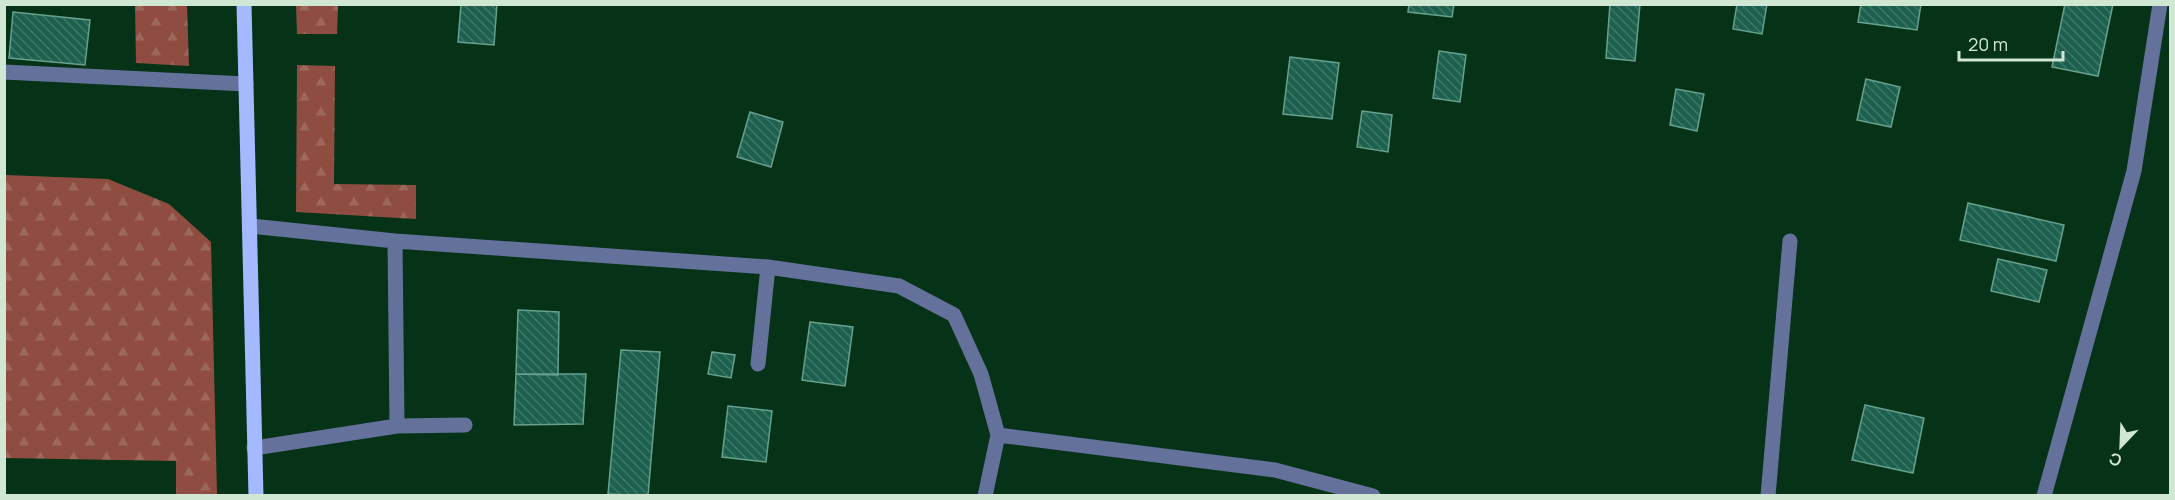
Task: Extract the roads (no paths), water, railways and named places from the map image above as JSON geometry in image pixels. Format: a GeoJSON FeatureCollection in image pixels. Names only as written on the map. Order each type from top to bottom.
{"type":"FeatureCollection","features":[{"type":"Feature","properties":{"kind":"main road"},"geometry":{"type":"LineString","coordinates":[[244,4],[256,495]]}},
{"type":"Feature","properties":{"kind":"street"},"geometry":{"type":"LineString","coordinates":[[2044,495],[2134,171],[2160,4]]}},
{"type":"Feature","properties":{"kind":"street"},"geometry":{"type":"LineString","coordinates":[[4,72],[246,84]]}},
{"type":"Feature","properties":{"kind":"street"},"geometry":{"type":"LineString","coordinates":[[250,226],[396,241],[768,267],[899,286],[954,315],[981,374],[998,435],[985,495]]}},
{"type":"Feature","properties":{"kind":"street"},"geometry":{"type":"LineString","coordinates":[[396,241],[397,426]]}},
{"type":"Feature","properties":{"kind":"street"},"geometry":{"type":"LineString","coordinates":[[1768,495],[1790,241]]}},
{"type":"Feature","properties":{"kind":"street"},"geometry":{"type":"LineString","coordinates":[[758,364],[768,267]]}},
{"type":"Feature","properties":{"kind":"street"},"geometry":{"type":"LineString","coordinates":[[254,448],[397,426],[465,425]]}},
{"type":"Feature","properties":{"kind":"street"},"geometry":{"type":"LineString","coordinates":[[998,435],[1275,470],[1373,495]]}}]}
